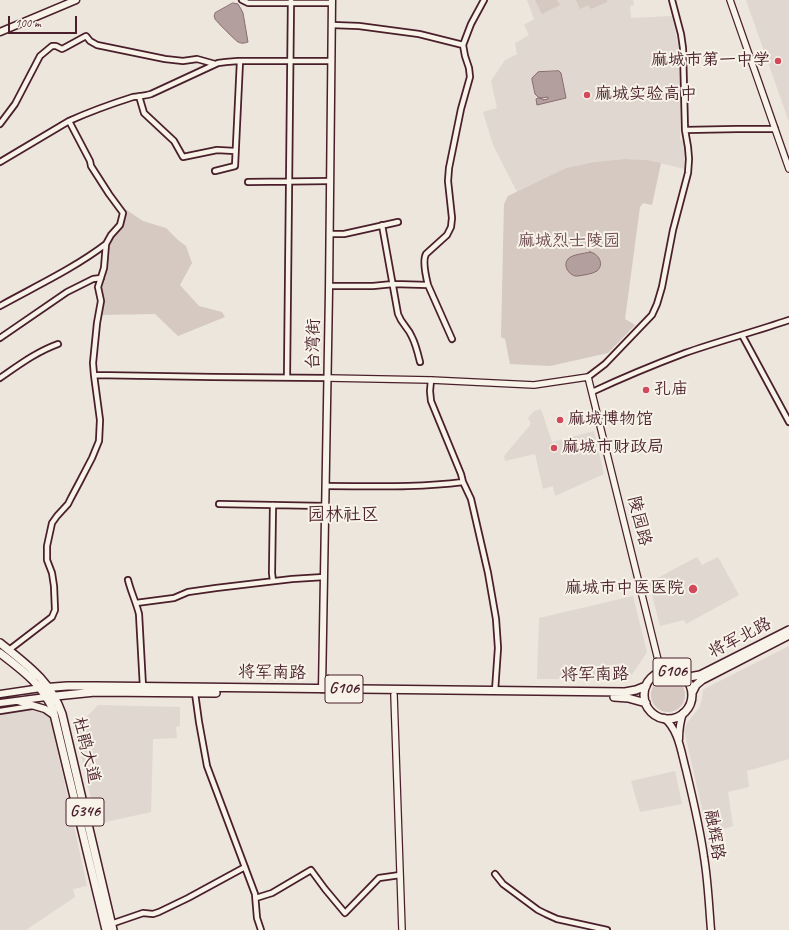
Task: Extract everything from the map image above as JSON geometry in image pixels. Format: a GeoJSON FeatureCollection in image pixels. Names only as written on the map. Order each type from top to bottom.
{"type":"FeatureCollection","features":[{"type":"Feature","properties":{"kind":"highway","name":"将军北路"},"geometry":{"type":"LineString","coordinates":[[681,675],[689,677],[700,675],[789,630]]}},
{"type":"Feature","properties":{"kind":"highway","name":"将军北路"},"geometry":{"type":"LineString","coordinates":[[692,696],[693,690],[702,680],[789,635]]}},
{"type":"Feature","properties":{"kind":"highway"},"geometry":{"type":"LineString","coordinates":[[0,643],[42,678],[49,688],[50,696]]}},
{"type":"Feature","properties":{"kind":"highway"},"geometry":{"type":"LineString","coordinates":[[0,653],[22,669],[50,696]]}},
{"type":"Feature","properties":{"kind":"highway","name":"G106"},"geometry":{"type":"LineString","coordinates":[[664,718],[656,716],[647,707],[644,694],[648,682],[654,676],[662,672],[670,671],[681,675],[689,684],[692,696],[689,707],[684,713]]}},
{"type":"Feature","properties":{"kind":"highway","name":"将军南路"},"geometry":{"type":"LineString","coordinates":[[41,688],[67,686],[625,692],[646,686]]}},
{"type":"Feature","properties":{"kind":"highway","name":"将军南路"},"geometry":{"type":"LineString","coordinates":[[50,696],[95,692],[394,694],[622,697],[646,703]]}},
{"type":"Feature","properties":{"kind":"highway","name":"杜鹃大道"},"geometry":{"type":"LineString","coordinates":[[50,696],[106,930]]}},
{"type":"Feature","properties":{"kind":"highway","name":"杜鹃大道"},"geometry":{"type":"LineString","coordinates":[[50,696],[62,714],[112,927]]}},
{"type":"Feature","properties":{"kind":"highway"},"geometry":{"type":"LineString","coordinates":[[664,718],[673,718],[684,713]]}},
{"type":"Feature","properties":{"kind":"main road"},"geometry":{"type":"LineString","coordinates":[[0,27],[65,0]]}},
{"type":"Feature","properties":{"kind":"main road"},"geometry":{"type":"LineString","coordinates":[[0,32],[76,0]]}},
{"type":"Feature","properties":{"kind":"main road","name":"台湾街"},"geometry":{"type":"LineString","coordinates":[[322,689],[328,378],[332,2]]}},
{"type":"Feature","properties":{"kind":"main road"},"geometry":{"type":"LineString","coordinates":[[0,694],[41,688]]}},
{"type":"Feature","properties":{"kind":"main road"},"geometry":{"type":"LineString","coordinates":[[0,703],[50,696]]}},
{"type":"Feature","properties":{"kind":"main road"},"geometry":{"type":"LineString","coordinates":[[15,700],[45,710],[55,716]]}},
{"type":"Feature","properties":{"kind":"main road"},"geometry":{"type":"LineString","coordinates":[[680,746],[679,728],[684,713]]}},
{"type":"Feature","properties":{"kind":"main road"},"geometry":{"type":"LineString","coordinates":[[664,718],[674,730],[680,746]]}},
{"type":"Feature","properties":{"kind":"main road","name":"融辉路"},"geometry":{"type":"LineString","coordinates":[[680,746],[693,798],[702,845],[711,930]]}},
{"type":"Feature","properties":{"kind":"street"},"geometry":{"type":"LineString","coordinates":[[242,0],[248,3],[332,2]]}},
{"type":"Feature","properties":{"kind":"street"},"geometry":{"type":"LineString","coordinates":[[452,339],[428,285],[424,258],[426,254],[447,235],[451,227],[452,218],[448,181],[449,168],[461,109],[470,77],[463,45],[471,24],[484,0]]}},
{"type":"Feature","properties":{"kind":"street"},"geometry":{"type":"LineString","coordinates":[[94,374],[430,380],[534,385],[588,378],[605,364],[652,315],[656,307],[673,230],[688,173],[688,146],[684,130],[683,48],[672,0]]}},
{"type":"Feature","properties":{"kind":"street"},"geometry":{"type":"LineString","coordinates":[[730,0],[789,169]]}},
{"type":"Feature","properties":{"kind":"street"},"geometry":{"type":"LineString","coordinates":[[287,377],[291,2]]}},
{"type":"Feature","properties":{"kind":"street"},"geometry":{"type":"LineString","coordinates":[[332,25],[359,26],[419,34],[463,45]]}},
{"type":"Feature","properties":{"kind":"street"},"geometry":{"type":"LineString","coordinates":[[0,124],[15,104],[40,56],[52,46],[64,48],[86,36],[90,41],[97,45],[165,59],[183,61],[197,59],[215,64]]}},
{"type":"Feature","properties":{"kind":"street"},"geometry":{"type":"LineString","coordinates":[[0,162],[69,121],[96,110],[139,96],[147,96],[215,64],[240,61],[331,61]]}},
{"type":"Feature","properties":{"kind":"street"},"geometry":{"type":"LineString","coordinates":[[215,171],[235,166],[240,61]]}},
{"type":"Feature","properties":{"kind":"street"},"geometry":{"type":"LineString","coordinates":[[139,96],[144,113],[174,141],[183,157],[217,150],[235,151]]}},
{"type":"Feature","properties":{"kind":"street"},"geometry":{"type":"LineString","coordinates":[[9,650],[52,617],[54,613],[54,586],[52,573],[47,560],[47,546],[52,523],[71,498],[92,458],[99,441],[100,420],[93,364],[101,301],[98,287],[104,268],[106,244],[110,234],[120,225],[123,213],[91,166],[90,161],[69,121]]}},
{"type":"Feature","properties":{"kind":"street"},"geometry":{"type":"LineString","coordinates":[[684,130],[775,129]]}},
{"type":"Feature","properties":{"kind":"street"},"geometry":{"type":"LineString","coordinates":[[248,182],[330,181]]}},
{"type":"Feature","properties":{"kind":"street"},"geometry":{"type":"LineString","coordinates":[[330,234],[344,234],[398,222]]}},
{"type":"Feature","properties":{"kind":"street"},"geometry":{"type":"LineString","coordinates":[[382,225],[400,321],[408,329],[412,337],[420,362]]}},
{"type":"Feature","properties":{"kind":"street"},"geometry":{"type":"LineString","coordinates":[[0,306],[75,265],[106,244]]}},
{"type":"Feature","properties":{"kind":"street"},"geometry":{"type":"LineString","coordinates":[[0,338],[67,292],[93,279],[100,278]]}},
{"type":"Feature","properties":{"kind":"street"},"geometry":{"type":"LineString","coordinates":[[329,286],[373,286],[392,284],[428,285]]}},
{"type":"Feature","properties":{"kind":"street"},"geometry":{"type":"LineString","coordinates":[[592,392],[684,353],[789,320]]}},
{"type":"Feature","properties":{"kind":"street"},"geometry":{"type":"LineString","coordinates":[[742,335],[788,415],[789,422]]}},
{"type":"Feature","properties":{"kind":"street"},"geometry":{"type":"LineString","coordinates":[[0,378],[27,359],[58,344]]}},
{"type":"Feature","properties":{"kind":"street","name":"陵园路"},"geometry":{"type":"LineString","coordinates":[[588,378],[662,672]]}},
{"type":"Feature","properties":{"kind":"street"},"geometry":{"type":"LineString","coordinates":[[430,380],[432,401],[471,499],[488,573],[496,619],[498,648],[495,691]]}},
{"type":"Feature","properties":{"kind":"street"},"geometry":{"type":"LineString","coordinates":[[326,486],[417,486],[463,482]]}},
{"type":"Feature","properties":{"kind":"street"},"geometry":{"type":"LineString","coordinates":[[219,504],[325,506]]}},
{"type":"Feature","properties":{"kind":"street"},"geometry":{"type":"LineString","coordinates":[[273,505],[273,581]]}},
{"type":"Feature","properties":{"kind":"street"},"geometry":{"type":"LineString","coordinates":[[136,603],[174,598],[188,592],[292,579],[324,578]]}},
{"type":"Feature","properties":{"kind":"street"},"geometry":{"type":"LineString","coordinates":[[128,580],[139,614],[143,687]]}},
{"type":"Feature","properties":{"kind":"street"},"geometry":{"type":"LineString","coordinates":[[195,692],[198,718],[207,766],[255,894],[257,918],[261,930]]}},
{"type":"Feature","properties":{"kind":"street"},"geometry":{"type":"LineString","coordinates":[[394,694],[402,930]]}},
{"type":"Feature","properties":{"kind":"street"},"geometry":{"type":"LineString","coordinates":[[0,711],[33,706]]}},
{"type":"Feature","properties":{"kind":"street"},"geometry":{"type":"LineString","coordinates":[[112,927],[143,913],[153,914],[159,912],[244,867]]}},
{"type":"Feature","properties":{"kind":"street"},"geometry":{"type":"LineString","coordinates":[[256,898],[272,893],[311,870],[345,913],[379,878],[400,875]]}},
{"type":"Feature","properties":{"kind":"street"},"geometry":{"type":"LineString","coordinates":[[495,874],[503,884],[538,910],[546,914],[557,919],[607,930]]}},
{"type":"Feature","properties":{"kind":"shaded area","name":"麻城实验高中"},"geometry":{"type":"Polygon","coordinates":[[[527,0],[633,0],[634,5],[630,6],[631,18],[672,16],[681,59],[680,140],[685,141],[684,169],[648,160],[625,159],[594,162],[566,168],[517,192],[493,145],[483,112],[497,108],[491,81],[505,60],[517,54],[515,43],[529,35],[524,25],[534,19],[527,0]]]}},
{"type":"Feature","properties":{"kind":"shaded area","name":"麻城市第一中学"},"geometry":{"type":"Polygon","coordinates":[[[746,0],[789,0],[789,122],[746,0]]]}},
{"type":"Feature","properties":{"kind":"shaded area"},"geometry":{"type":"Polygon","coordinates":[[[233,3],[238,4],[243,13],[248,42],[238,42],[215,19],[215,13],[233,3]]]}},
{"type":"Feature","properties":{"kind":"shaded area"},"geometry":{"type":"Polygon","coordinates":[[[559,71],[561,73],[566,98],[537,105],[536,99],[538,98],[543,100],[548,99],[548,97],[541,98],[535,94],[532,78],[538,72],[559,71]]]}},
{"type":"Feature","properties":{"kind":"shaded area"},"geometry":{"type":"Polygon","coordinates":[[[590,252],[596,254],[600,259],[600,265],[597,271],[578,276],[572,275],[566,268],[566,262],[568,259],[575,255],[590,252]]]}},
{"type":"Feature","properties":{"kind":"shaded area","name":"麻城市财政局"},"geometry":{"type":"Polygon","coordinates":[[[541,409],[552,442],[594,431],[604,474],[555,496],[553,486],[543,489],[535,454],[505,461],[504,456],[531,424],[528,418],[534,411],[541,409]]]}},
{"type":"Feature","properties":{"kind":"shaded area","name":"麻城市中医医院"},"geometry":{"type":"Polygon","coordinates":[[[697,557],[702,565],[718,557],[739,595],[686,624],[684,620],[660,626],[649,583],[697,557]]]}},
{"type":"Feature","properties":{"kind":"shaded area"},"geometry":{"type":"Polygon","coordinates":[[[633,596],[647,652],[629,679],[537,679],[539,618],[633,596]]]}},
{"type":"Feature","properties":{"kind":"shaded area"},"geometry":{"type":"Polygon","coordinates":[[[789,646],[789,759],[747,771],[749,787],[728,792],[733,826],[708,834],[684,730],[687,723],[699,708],[703,690],[789,646]]]}},
{"type":"Feature","properties":{"kind":"shaded area"},"geometry":{"type":"Polygon","coordinates":[[[98,705],[180,707],[180,726],[176,727],[177,738],[153,739],[151,812],[97,824],[75,729],[98,705]]]}},
{"type":"Feature","properties":{"kind":"shaded area"},"geometry":{"type":"Polygon","coordinates":[[[30,709],[41,712],[50,717],[87,886],[73,889],[75,897],[26,930],[0,930],[0,714],[30,709]]]}},
{"type":"Feature","properties":{"kind":"shaded area"},"geometry":{"type":"Polygon","coordinates":[[[675,771],[682,804],[640,812],[631,781],[675,771]]]}},
{"type":"Feature","properties":{"kind":"green space"},"geometry":{"type":"Polygon","coordinates":[[[535,0],[557,0],[560,5],[542,14],[535,0]]]}},
{"type":"Feature","properties":{"kind":"green space"},"geometry":{"type":"Polygon","coordinates":[[[576,0],[607,0],[607,2],[591,9],[588,5],[580,9],[576,0]]]}},
{"type":"Feature","properties":{"kind":"green space","name":"麻城烈士陵园"},"geometry":{"type":"Polygon","coordinates":[[[625,159],[648,160],[661,163],[652,205],[643,203],[640,207],[625,319],[635,325],[608,353],[550,366],[510,364],[505,339],[501,337],[504,204],[508,196],[566,168],[594,162],[625,159]]]}},
{"type":"Feature","properties":{"kind":"green space"},"geometry":{"type":"Polygon","coordinates":[[[125,209],[143,221],[166,228],[186,246],[192,263],[180,285],[199,306],[222,312],[225,317],[178,336],[155,314],[100,315],[99,288],[107,245],[109,238],[124,223],[125,209]]]}},
{"type":"Feature","properties":{"kind":"green space"},"geometry":{"type":"Polygon","coordinates":[[[665,678],[671,678],[680,683],[684,689],[684,701],[680,707],[671,712],[665,712],[656,707],[651,698],[651,692],[656,683],[665,678]]]}},
{"type":"Feature","properties":{"kind":"place","name":"麻城市第一中学"},"geometry":{"type":"Point","coordinates":[778,61]}},
{"type":"Feature","properties":{"kind":"place","name":"麻城实验高中"},"geometry":{"type":"Point","coordinates":[587,95]}},
{"type":"Feature","properties":{"kind":"place","name":"孔庙"},"geometry":{"type":"Point","coordinates":[646,390]}},
{"type":"Feature","properties":{"kind":"place","name":"麻城博物馆"},"geometry":{"type":"Point","coordinates":[560,420]}},
{"type":"Feature","properties":{"kind":"place","name":"麻城市财政局"},"geometry":{"type":"Point","coordinates":[554,448]}},
{"type":"Feature","properties":{"kind":"place","name":"麻城市中医医院"},"geometry":{"type":"Point","coordinates":[693,589]}},
{"type":"Feature","properties":{"kind":"district","name":"园林社区"},"geometry":{"type":"Point","coordinates":[343,515]}}]}
